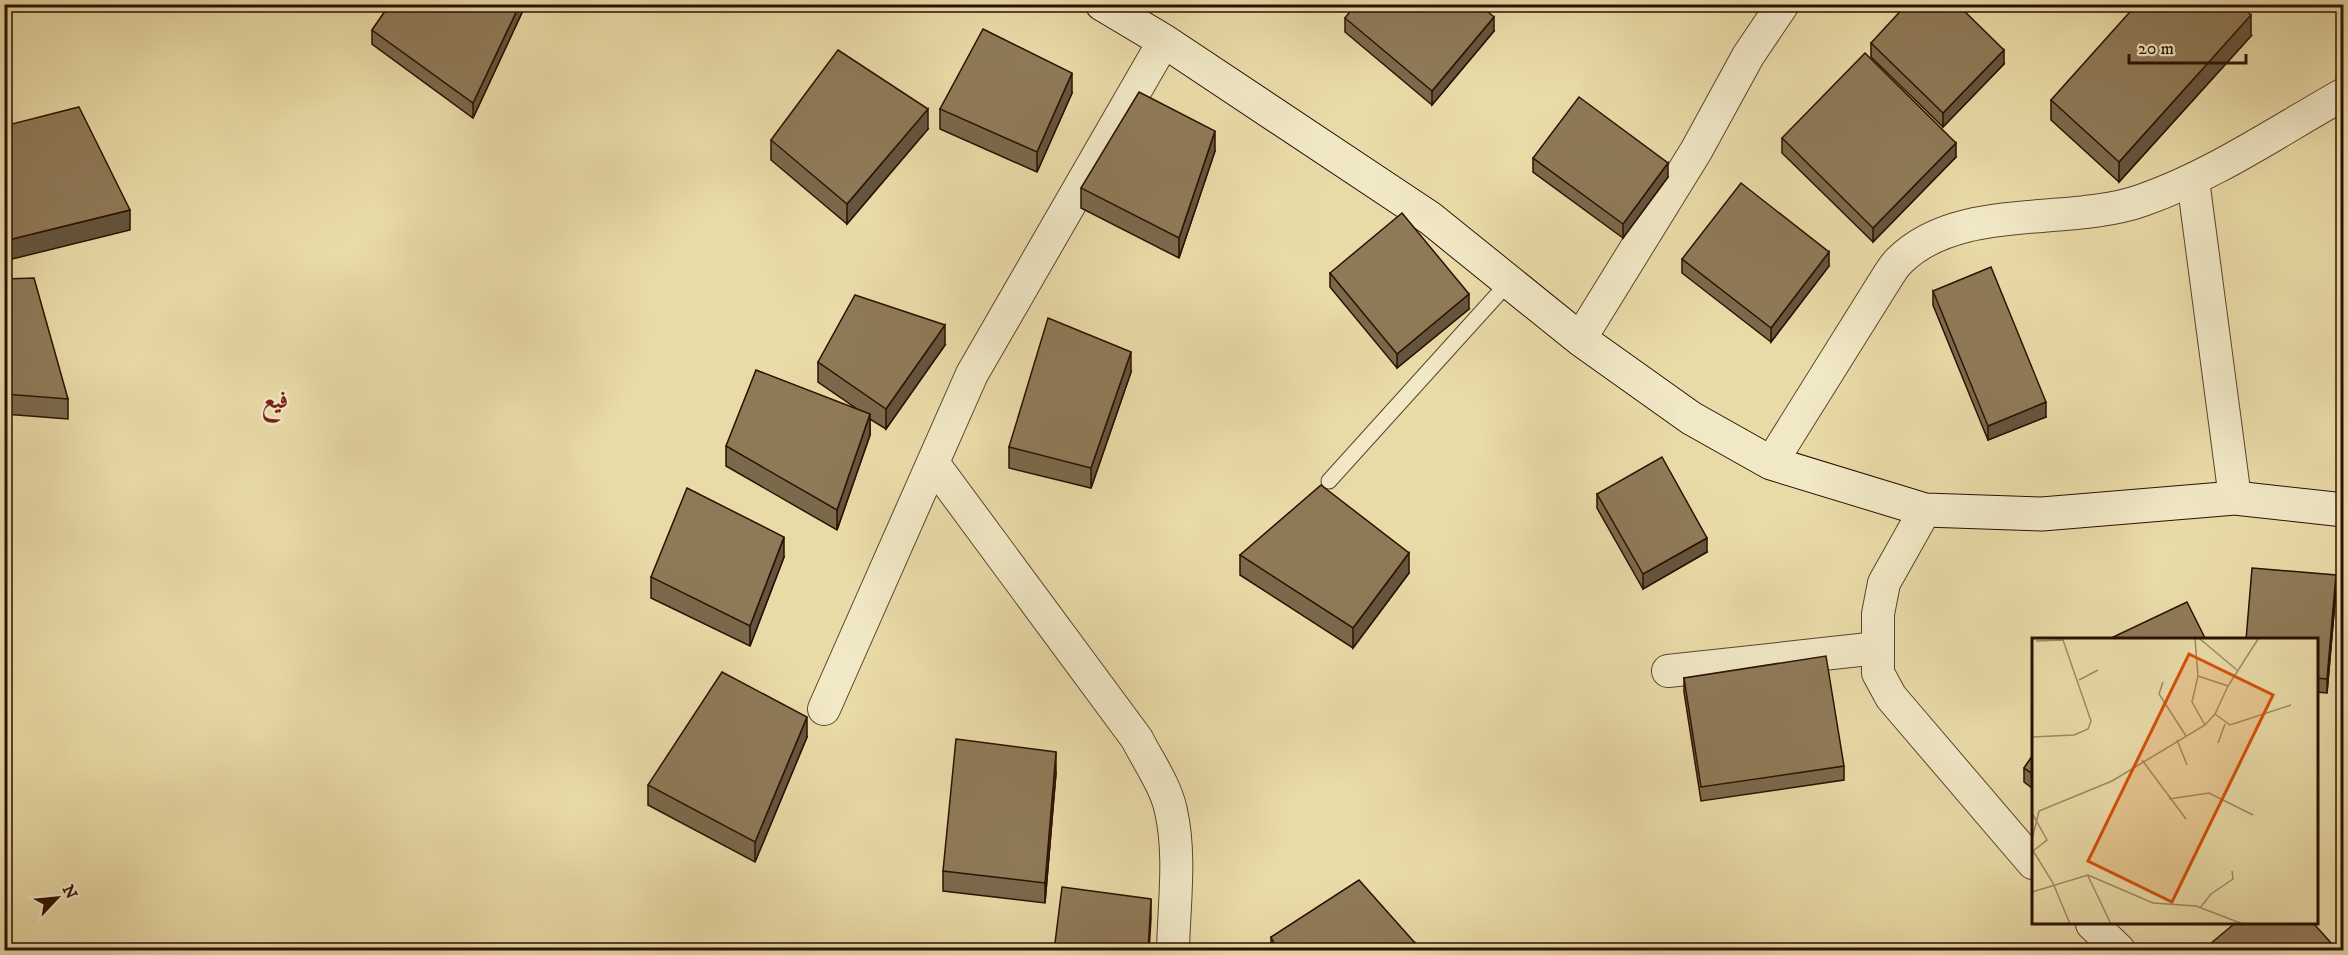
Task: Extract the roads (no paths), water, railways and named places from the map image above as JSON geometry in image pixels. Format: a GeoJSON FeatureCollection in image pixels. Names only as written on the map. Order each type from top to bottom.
{"type":"FeatureCollection","features":[{"type":"Feature","properties":{"kind":"street"},"geometry":{"type":"LineString","coordinates":[[1102,4],[1164,41],[1430,218],[1580,339],[1691,418],[1771,463],[1925,510],[2042,514],[2235,498],[2343,510]]}},
{"type":"Feature","properties":{"kind":"street"},"geometry":{"type":"LineString","coordinates":[[1580,339],[1696,150],[1748,56],[1783,4]]}},
{"type":"Feature","properties":{"kind":"street"},"geometry":{"type":"LineString","coordinates":[[824,709],[972,374],[1164,41]]}},
{"type":"Feature","properties":{"kind":"street"},"geometry":{"type":"LineString","coordinates":[[1771,463],[1899,261],[1926,241],[1961,227],[2018,219],[2083,214],[2141,201],[2193,180],[2343,94]]}},
{"type":"Feature","properties":{"kind":"street"},"geometry":{"type":"LineString","coordinates":[[2193,180],[2235,498]]}},
{"type":"Feature","properties":{"kind":"street"},"geometry":{"type":"LineString","coordinates":[[933,463],[1137,739],[1158,778],[1171,809],[1175,842],[1173,951]]}},
{"type":"Feature","properties":{"kind":"street"},"geometry":{"type":"LineString","coordinates":[[1925,510],[1884,583],[1878,614],[1878,673],[1891,697],[2032,862]]}},
{"type":"Feature","properties":{"kind":"street"},"geometry":{"type":"LineString","coordinates":[[1668,671],[1878,648]]}},
{"type":"Feature","properties":{"kind":"street"},"geometry":{"type":"LineString","coordinates":[[2093,925],[2119,951]]}},
{"type":"Feature","properties":{"kind":"lane"},"geometry":{"type":"LineString","coordinates":[[1329,481],[1508,283]]}},
{"type":"Feature","properties":{"kind":"district","name":"فيع"},"geometry":{"type":"Point","coordinates":[275,399]}}]}
